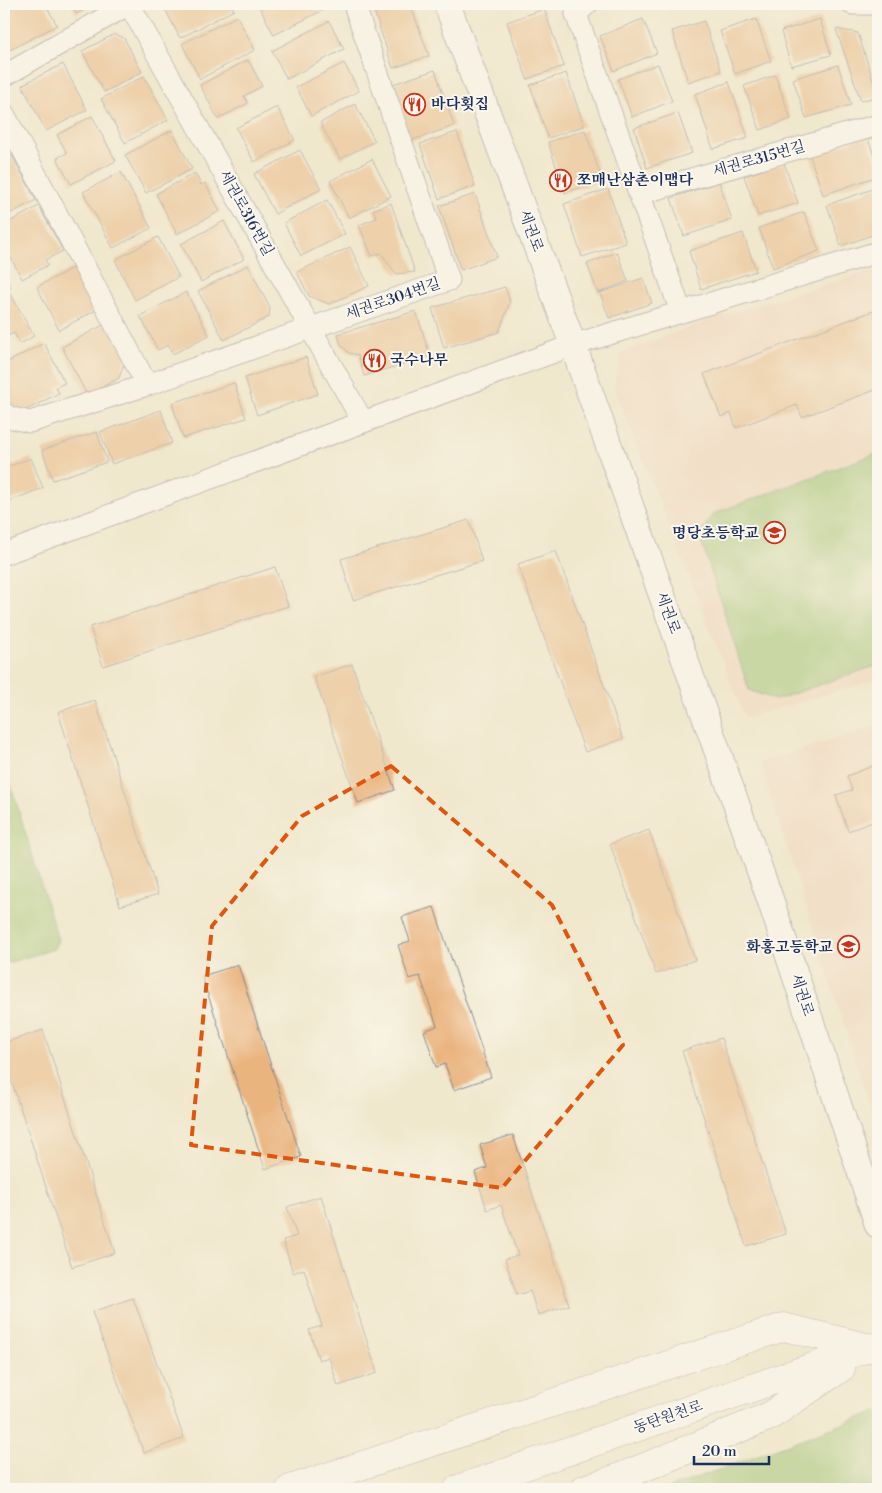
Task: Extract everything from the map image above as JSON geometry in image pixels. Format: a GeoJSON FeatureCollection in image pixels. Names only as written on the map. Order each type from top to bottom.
{"type":"FeatureCollection","features":[{"type":"Feature","properties":{"kind":"main road"},"geometry":{"type":"LineString","coordinates":[[290,1489],[784,1327],[874,1346]]}},
{"type":"Feature","properties":{"kind":"main road"},"geometry":{"type":"LineString","coordinates":[[584,1489],[618,1478],[770,1416],[874,1346]]}},
{"type":"Feature","properties":{"kind":"main road","name":"동탄원천로"},"geometry":{"type":"LineString","coordinates":[[458,1489],[874,1346]]}},
{"type":"Feature","properties":{"kind":"street"},"geometry":{"type":"LineString","coordinates":[[4,76],[129,4]]}},
{"type":"Feature","properties":{"kind":"street","name":"세권로316번길"},"geometry":{"type":"LineString","coordinates":[[129,4],[364,422]]}},
{"type":"Feature","properties":{"kind":"street","name":"세권로304번길"},"geometry":{"type":"LineString","coordinates":[[4,413],[8,417],[30,422],[147,385],[449,280],[354,4]]}},
{"type":"Feature","properties":{"kind":"street","name":"세권로"},"geometry":{"type":"LineString","coordinates":[[447,4],[573,345],[766,890],[878,1225]]}},
{"type":"Feature","properties":{"kind":"street"},"geometry":{"type":"LineString","coordinates":[[587,4],[576,14],[681,312]]}},
{"type":"Feature","properties":{"kind":"street"},"geometry":{"type":"LineString","coordinates":[[853,4],[878,4]]}},
{"type":"Feature","properties":{"kind":"street"},"geometry":{"type":"LineString","coordinates":[[4,114],[147,385]]}},
{"type":"Feature","properties":{"kind":"street","name":"세권로315번길"},"geometry":{"type":"LineString","coordinates":[[639,194],[878,125]]}},
{"type":"Feature","properties":{"kind":"street"},"geometry":{"type":"LineString","coordinates":[[4,554],[573,345],[878,252]]}},
{"type":"Feature","properties":{"kind":"highlighted area"},"geometry":{"type":"Polygon","coordinates":[[[391,766],[552,905],[623,1045],[502,1188],[191,1145],[212,926],[302,816],[391,766]]]}},
{"type":"Feature","properties":{"kind":"shaded area","name":"명당초등학교"},"geometry":{"type":"Polygon","coordinates":[[[878,269],[878,679],[745,718],[614,387],[621,353],[711,319],[878,269]]]}},
{"type":"Feature","properties":{"kind":"shaded area","name":"화홍고등학교"},"geometry":{"type":"Polygon","coordinates":[[[878,726],[878,1131],[760,763],[878,726]]]}},
{"type":"Feature","properties":{"kind":"green space"},"geometry":{"type":"Polygon","coordinates":[[[878,453],[878,665],[775,700],[749,690],[699,534],[715,513],[878,453]]]}},
{"type":"Feature","properties":{"kind":"green space"},"geometry":{"type":"Polygon","coordinates":[[[4,762],[58,940],[54,949],[4,964],[4,762]]]}},
{"type":"Feature","properties":{"kind":"green space"},"geometry":{"type":"Polygon","coordinates":[[[878,1411],[878,1485],[850,1489],[666,1489],[878,1411]]]}},
{"type":"Feature","properties":{"kind":"building"},"geometry":{"type":"Polygon","coordinates":[[[4,4],[45,4],[57,25],[8,51],[4,42],[4,4]]]}},
{"type":"Feature","properties":{"kind":"building"},"geometry":{"type":"Polygon","coordinates":[[[71,4],[95,4],[76,14],[71,4]]]}},
{"type":"Feature","properties":{"kind":"building"},"geometry":{"type":"Polygon","coordinates":[[[176,4],[231,4],[234,10],[180,38],[165,9],[176,4]]]}},
{"type":"Feature","properties":{"kind":"building"},"geometry":{"type":"Polygon","coordinates":[[[258,4],[322,4],[325,9],[274,35],[258,4]]]}},
{"type":"Feature","properties":{"kind":"building"},"geometry":{"type":"Polygon","coordinates":[[[395,4],[410,4],[429,56],[393,68],[374,11],[395,4]]]}},
{"type":"Feature","properties":{"kind":"building"},"geometry":{"type":"Polygon","coordinates":[[[544,9],[564,66],[527,79],[507,22],[544,9]]]}},
{"type":"Feature","properties":{"kind":"building"},"geometry":{"type":"Polygon","coordinates":[[[237,16],[255,50],[200,79],[182,44],[237,16]]]}},
{"type":"Feature","properties":{"kind":"building"},"geometry":{"type":"Polygon","coordinates":[[[643,19],[657,53],[614,71],[600,36],[643,19]]]}},
{"type":"Feature","properties":{"kind":"building"},"geometry":{"type":"Polygon","coordinates":[[[756,19],[771,61],[735,74],[720,31],[756,19]]]}},
{"type":"Feature","properties":{"kind":"building"},"geometry":{"type":"Polygon","coordinates":[[[820,19],[831,55],[791,66],[781,31],[820,19]]]}},
{"type":"Feature","properties":{"kind":"building"},"geometry":{"type":"Polygon","coordinates":[[[329,21],[344,49],[287,79],[272,51],[329,21]]]}},
{"type":"Feature","properties":{"kind":"building"},"geometry":{"type":"Polygon","coordinates":[[[704,21],[721,71],[688,82],[672,31],[704,21]]]}},
{"type":"Feature","properties":{"kind":"building"},"geometry":{"type":"Polygon","coordinates":[[[836,29],[858,33],[878,96],[861,101],[836,29]]]}},
{"type":"Feature","properties":{"kind":"building"},"geometry":{"type":"Polygon","coordinates":[[[115,34],[124,38],[142,72],[104,92],[82,51],[115,34]]]}},
{"type":"Feature","properties":{"kind":"building"},"geometry":{"type":"Polygon","coordinates":[[[248,60],[262,86],[244,96],[248,103],[218,119],[200,85],[248,60]]]}},
{"type":"Feature","properties":{"kind":"building"},"geometry":{"type":"Polygon","coordinates":[[[344,63],[359,91],[311,116],[296,87],[344,63]]]}},
{"type":"Feature","properties":{"kind":"building"},"geometry":{"type":"Polygon","coordinates":[[[63,64],[87,110],[46,131],[22,85],[63,64]]]}},
{"type":"Feature","properties":{"kind":"building"},"geometry":{"type":"Polygon","coordinates":[[[658,64],[672,101],[632,117],[618,79],[658,64]]]}},
{"type":"Feature","properties":{"kind":"building"},"geometry":{"type":"Polygon","coordinates":[[[838,65],[851,105],[806,118],[793,79],[838,65]]]}},
{"type":"Feature","properties":{"kind":"building"},"geometry":{"type":"Polygon","coordinates":[[[435,70],[454,126],[407,142],[387,86],[435,70]]]}},
{"type":"Feature","properties":{"kind":"building"},"geometry":{"type":"Polygon","coordinates":[[[566,73],[584,126],[548,138],[530,85],[566,73]]]}},
{"type":"Feature","properties":{"kind":"building"},"geometry":{"type":"Polygon","coordinates":[[[775,75],[791,119],[760,130],[744,86],[775,75]]]}},
{"type":"Feature","properties":{"kind":"building"},"geometry":{"type":"Polygon","coordinates":[[[144,76],[168,120],[125,143],[101,99],[144,76]]]}},
{"type":"Feature","properties":{"kind":"building"},"geometry":{"type":"Polygon","coordinates":[[[729,82],[748,138],[713,149],[695,94],[729,82]]]}},
{"type":"Feature","properties":{"kind":"building"},"geometry":{"type":"Polygon","coordinates":[[[355,104],[375,141],[340,159],[320,123],[355,104]]]}},
{"type":"Feature","properties":{"kind":"building"},"geometry":{"type":"Polygon","coordinates":[[[277,107],[295,140],[254,162],[236,128],[277,107]]]}},
{"type":"Feature","properties":{"kind":"building"},"geometry":{"type":"Polygon","coordinates":[[[678,113],[692,153],[647,168],[634,128],[678,113]]]}},
{"type":"Feature","properties":{"kind":"building"},"geometry":{"type":"Polygon","coordinates":[[[92,116],[116,161],[71,184],[57,158],[67,153],[57,135],[92,116]]]}},
{"type":"Feature","properties":{"kind":"building"},"geometry":{"type":"Polygon","coordinates":[[[172,130],[192,169],[146,193],[125,155],[172,130]]]}},
{"type":"Feature","properties":{"kind":"building"},"geometry":{"type":"Polygon","coordinates":[[[585,130],[602,180],[565,193],[548,142],[585,130]]]}},
{"type":"Feature","properties":{"kind":"building"},"geometry":{"type":"Polygon","coordinates":[[[457,132],[475,186],[439,199],[420,144],[457,132]]]}},
{"type":"Feature","properties":{"kind":"building"},"geometry":{"type":"Polygon","coordinates":[[[867,136],[878,167],[878,176],[823,195],[810,156],[867,136]]]}},
{"type":"Feature","properties":{"kind":"building"},"geometry":{"type":"Polygon","coordinates":[[[300,150],[321,189],[275,214],[254,174],[300,150]]]}},
{"type":"Feature","properties":{"kind":"building"},"geometry":{"type":"Polygon","coordinates":[[[12,155],[36,200],[4,217],[4,160],[12,155]]]}},
{"type":"Feature","properties":{"kind":"building"},"geometry":{"type":"Polygon","coordinates":[[[372,159],[391,196],[349,218],[330,181],[372,159]]]}},
{"type":"Feature","properties":{"kind":"building"},"geometry":{"type":"Polygon","coordinates":[[[784,163],[798,203],[758,216],[744,176],[784,163]]]}},
{"type":"Feature","properties":{"kind":"building"},"geometry":{"type":"Polygon","coordinates":[[[121,172],[151,228],[113,248],[83,192],[121,172]]]}},
{"type":"Feature","properties":{"kind":"building"},"geometry":{"type":"Polygon","coordinates":[[[195,173],[201,185],[205,183],[220,211],[177,234],[156,194],[195,173]]]}},
{"type":"Feature","properties":{"kind":"building"},"geometry":{"type":"Polygon","coordinates":[[[719,182],[732,220],[684,236],[671,198],[719,182]]]}},
{"type":"Feature","properties":{"kind":"building"},"geometry":{"type":"Polygon","coordinates":[[[878,187],[878,233],[841,246],[827,205],[878,187]]]}},
{"type":"Feature","properties":{"kind":"building"},"geometry":{"type":"Polygon","coordinates":[[[608,189],[626,243],[582,257],[564,204],[608,189]]]}},
{"type":"Feature","properties":{"kind":"building"},"geometry":{"type":"Polygon","coordinates":[[[475,194],[497,257],[461,270],[439,206],[475,194]]]}},
{"type":"Feature","properties":{"kind":"building"},"geometry":{"type":"Polygon","coordinates":[[[327,200],[345,234],[301,256],[284,223],[327,200]]]}},
{"type":"Feature","properties":{"kind":"building"},"geometry":{"type":"Polygon","coordinates":[[[391,203],[415,272],[396,274],[381,253],[372,256],[359,225],[377,218],[373,210],[391,203]]]}},
{"type":"Feature","properties":{"kind":"building"},"geometry":{"type":"Polygon","coordinates":[[[39,206],[63,251],[45,260],[48,265],[22,279],[4,244],[4,225],[39,206]]]}},
{"type":"Feature","properties":{"kind":"building"},"geometry":{"type":"Polygon","coordinates":[[[804,212],[819,251],[773,268],[759,228],[804,212]]]}},
{"type":"Feature","properties":{"kind":"building"},"geometry":{"type":"Polygon","coordinates":[[[224,221],[244,259],[201,282],[181,244],[224,221]]]}},
{"type":"Feature","properties":{"kind":"building"},"geometry":{"type":"Polygon","coordinates":[[[743,233],[756,271],[701,289],[689,251],[743,233]]]}},
{"type":"Feature","properties":{"kind":"building"},"geometry":{"type":"Polygon","coordinates":[[[158,237],[179,277],[135,300],[115,260],[158,237]]]}},
{"type":"Feature","properties":{"kind":"building"},"geometry":{"type":"Polygon","coordinates":[[[350,247],[369,286],[329,304],[309,296],[297,272],[350,247]]]}},
{"type":"Feature","properties":{"kind":"building"},"geometry":{"type":"Polygon","coordinates":[[[617,252],[628,281],[598,293],[587,264],[617,252]]]}},
{"type":"Feature","properties":{"kind":"building"},"geometry":{"type":"Polygon","coordinates":[[[248,265],[270,308],[269,317],[224,340],[198,291],[248,265]]]}},
{"type":"Feature","properties":{"kind":"building"},"geometry":{"type":"Polygon","coordinates":[[[76,266],[98,309],[59,330],[37,287],[76,266]]]}},
{"type":"Feature","properties":{"kind":"building"},"geometry":{"type":"Polygon","coordinates":[[[4,274],[10,287],[4,290],[4,274]]]}},
{"type":"Feature","properties":{"kind":"building"},"geometry":{"type":"Polygon","coordinates":[[[643,278],[652,303],[609,318],[600,293],[643,278]]]}},
{"type":"Feature","properties":{"kind":"building"},"geometry":{"type":"Polygon","coordinates":[[[505,287],[510,302],[499,332],[444,348],[432,308],[505,287]]]}},
{"type":"Feature","properties":{"kind":"building"},"geometry":{"type":"Polygon","coordinates":[[[186,292],[209,335],[173,354],[168,345],[158,350],[140,316],[186,292]]]}},
{"type":"Feature","properties":{"kind":"building"},"geometry":{"type":"Polygon","coordinates":[[[10,293],[34,336],[20,344],[14,333],[4,338],[4,296],[10,293]]]}},
{"type":"Feature","properties":{"kind":"building"},"geometry":{"type":"Polygon","coordinates":[[[416,311],[430,356],[364,376],[358,355],[349,353],[341,345],[338,334],[416,311]]]}},
{"type":"Feature","properties":{"kind":"building"},"geometry":{"type":"Polygon","coordinates":[[[873,311],[878,326],[878,389],[802,417],[797,405],[736,428],[731,413],[721,417],[704,374],[873,311]]]}},
{"type":"Feature","properties":{"kind":"building"},"geometry":{"type":"Polygon","coordinates":[[[109,322],[127,355],[119,378],[87,395],[62,347],[109,322]]]}},
{"type":"Feature","properties":{"kind":"building"},"geometry":{"type":"Polygon","coordinates":[[[44,343],[65,383],[56,387],[59,393],[26,410],[4,405],[4,364],[44,343]]]}},
{"type":"Feature","properties":{"kind":"building"},"geometry":{"type":"Polygon","coordinates":[[[306,357],[318,394],[257,415],[245,378],[306,357]]]}},
{"type":"Feature","properties":{"kind":"building"},"geometry":{"type":"Polygon","coordinates":[[[234,383],[246,418],[183,438],[172,403],[234,383]]]}},
{"type":"Feature","properties":{"kind":"building"},"geometry":{"type":"Polygon","coordinates":[[[161,410],[172,443],[112,464],[100,432],[161,410]]]}},
{"type":"Feature","properties":{"kind":"building"},"geometry":{"type":"Polygon","coordinates":[[[97,432],[107,462],[53,480],[42,450],[97,432]]]}},
{"type":"Feature","properties":{"kind":"building"},"geometry":{"type":"Polygon","coordinates":[[[31,458],[43,488],[4,503],[4,468],[31,458]]]}},
{"type":"Feature","properties":{"kind":"building"},"geometry":{"type":"Polygon","coordinates":[[[469,520],[482,561],[353,600],[341,559],[469,520]]]}},
{"type":"Feature","properties":{"kind":"building"},"geometry":{"type":"Polygon","coordinates":[[[556,551],[623,739],[585,752],[518,564],[556,551]]]}},
{"type":"Feature","properties":{"kind":"building"},"geometry":{"type":"Polygon","coordinates":[[[275,567],[288,606],[103,666],[90,627],[275,567]]]}},
{"type":"Feature","properties":{"kind":"building"},"geometry":{"type":"Polygon","coordinates":[[[352,664],[395,790],[358,803],[314,677],[352,664]]]}},
{"type":"Feature","properties":{"kind":"building"},"geometry":{"type":"Polygon","coordinates":[[[95,700],[158,894],[120,906],[58,712],[95,700]]]}},
{"type":"Feature","properties":{"kind":"building"},"geometry":{"type":"Polygon","coordinates":[[[878,764],[878,820],[848,831],[836,795],[852,790],[847,776],[878,764]]]}},
{"type":"Feature","properties":{"kind":"building"},"geometry":{"type":"Polygon","coordinates":[[[649,830],[695,960],[656,974],[610,844],[649,830]]]}},
{"type":"Feature","properties":{"kind":"building"},"geometry":{"type":"Polygon","coordinates":[[[434,907],[491,1077],[454,1090],[445,1064],[436,1067],[424,1031],[437,1026],[420,976],[409,979],[398,945],[410,941],[402,917],[434,907]]]}},
{"type":"Feature","properties":{"kind":"building"},"geometry":{"type":"Polygon","coordinates":[[[238,965],[301,1157],[265,1169],[202,976],[238,965]]]}},
{"type":"Feature","properties":{"kind":"building"},"geometry":{"type":"Polygon","coordinates":[[[43,1030],[115,1253],[72,1267],[4,1058],[4,1043],[43,1030]]]}},
{"type":"Feature","properties":{"kind":"building"},"geometry":{"type":"Polygon","coordinates":[[[721,1038],[786,1234],[746,1246],[682,1051],[721,1038]]]}},
{"type":"Feature","properties":{"kind":"building"},"geometry":{"type":"Polygon","coordinates":[[[513,1135],[569,1305],[538,1315],[530,1291],[517,1295],[505,1259],[518,1255],[501,1205],[487,1210],[475,1172],[487,1168],[480,1145],[513,1135]]]}},
{"type":"Feature","properties":{"kind":"building"},"geometry":{"type":"Polygon","coordinates":[[[321,1196],[377,1373],[338,1386],[329,1357],[319,1360],[309,1330],[322,1326],[304,1269],[293,1273],[283,1240],[297,1236],[287,1207],[321,1196]]]}},
{"type":"Feature","properties":{"kind":"building"},"geometry":{"type":"Polygon","coordinates":[[[133,1298],[184,1438],[144,1453],[92,1312],[133,1298]]]}},
{"type":"Feature","properties":{"kind":"place","name":"바다횟집"},"geometry":{"type":"Point","coordinates":[415,104]}},
{"type":"Feature","properties":{"kind":"place","name":"쪼매난삼촌이맵다"},"geometry":{"type":"Point","coordinates":[561,180]}},
{"type":"Feature","properties":{"kind":"place","name":"국수나무"},"geometry":{"type":"Point","coordinates":[374,360]}},
{"type":"Feature","properties":{"kind":"place","name":"명당초등학교"},"geometry":{"type":"Point","coordinates":[775,533]}},
{"type":"Feature","properties":{"kind":"place","name":"화홍고등학교"},"geometry":{"type":"Point","coordinates":[849,947]}}]}
